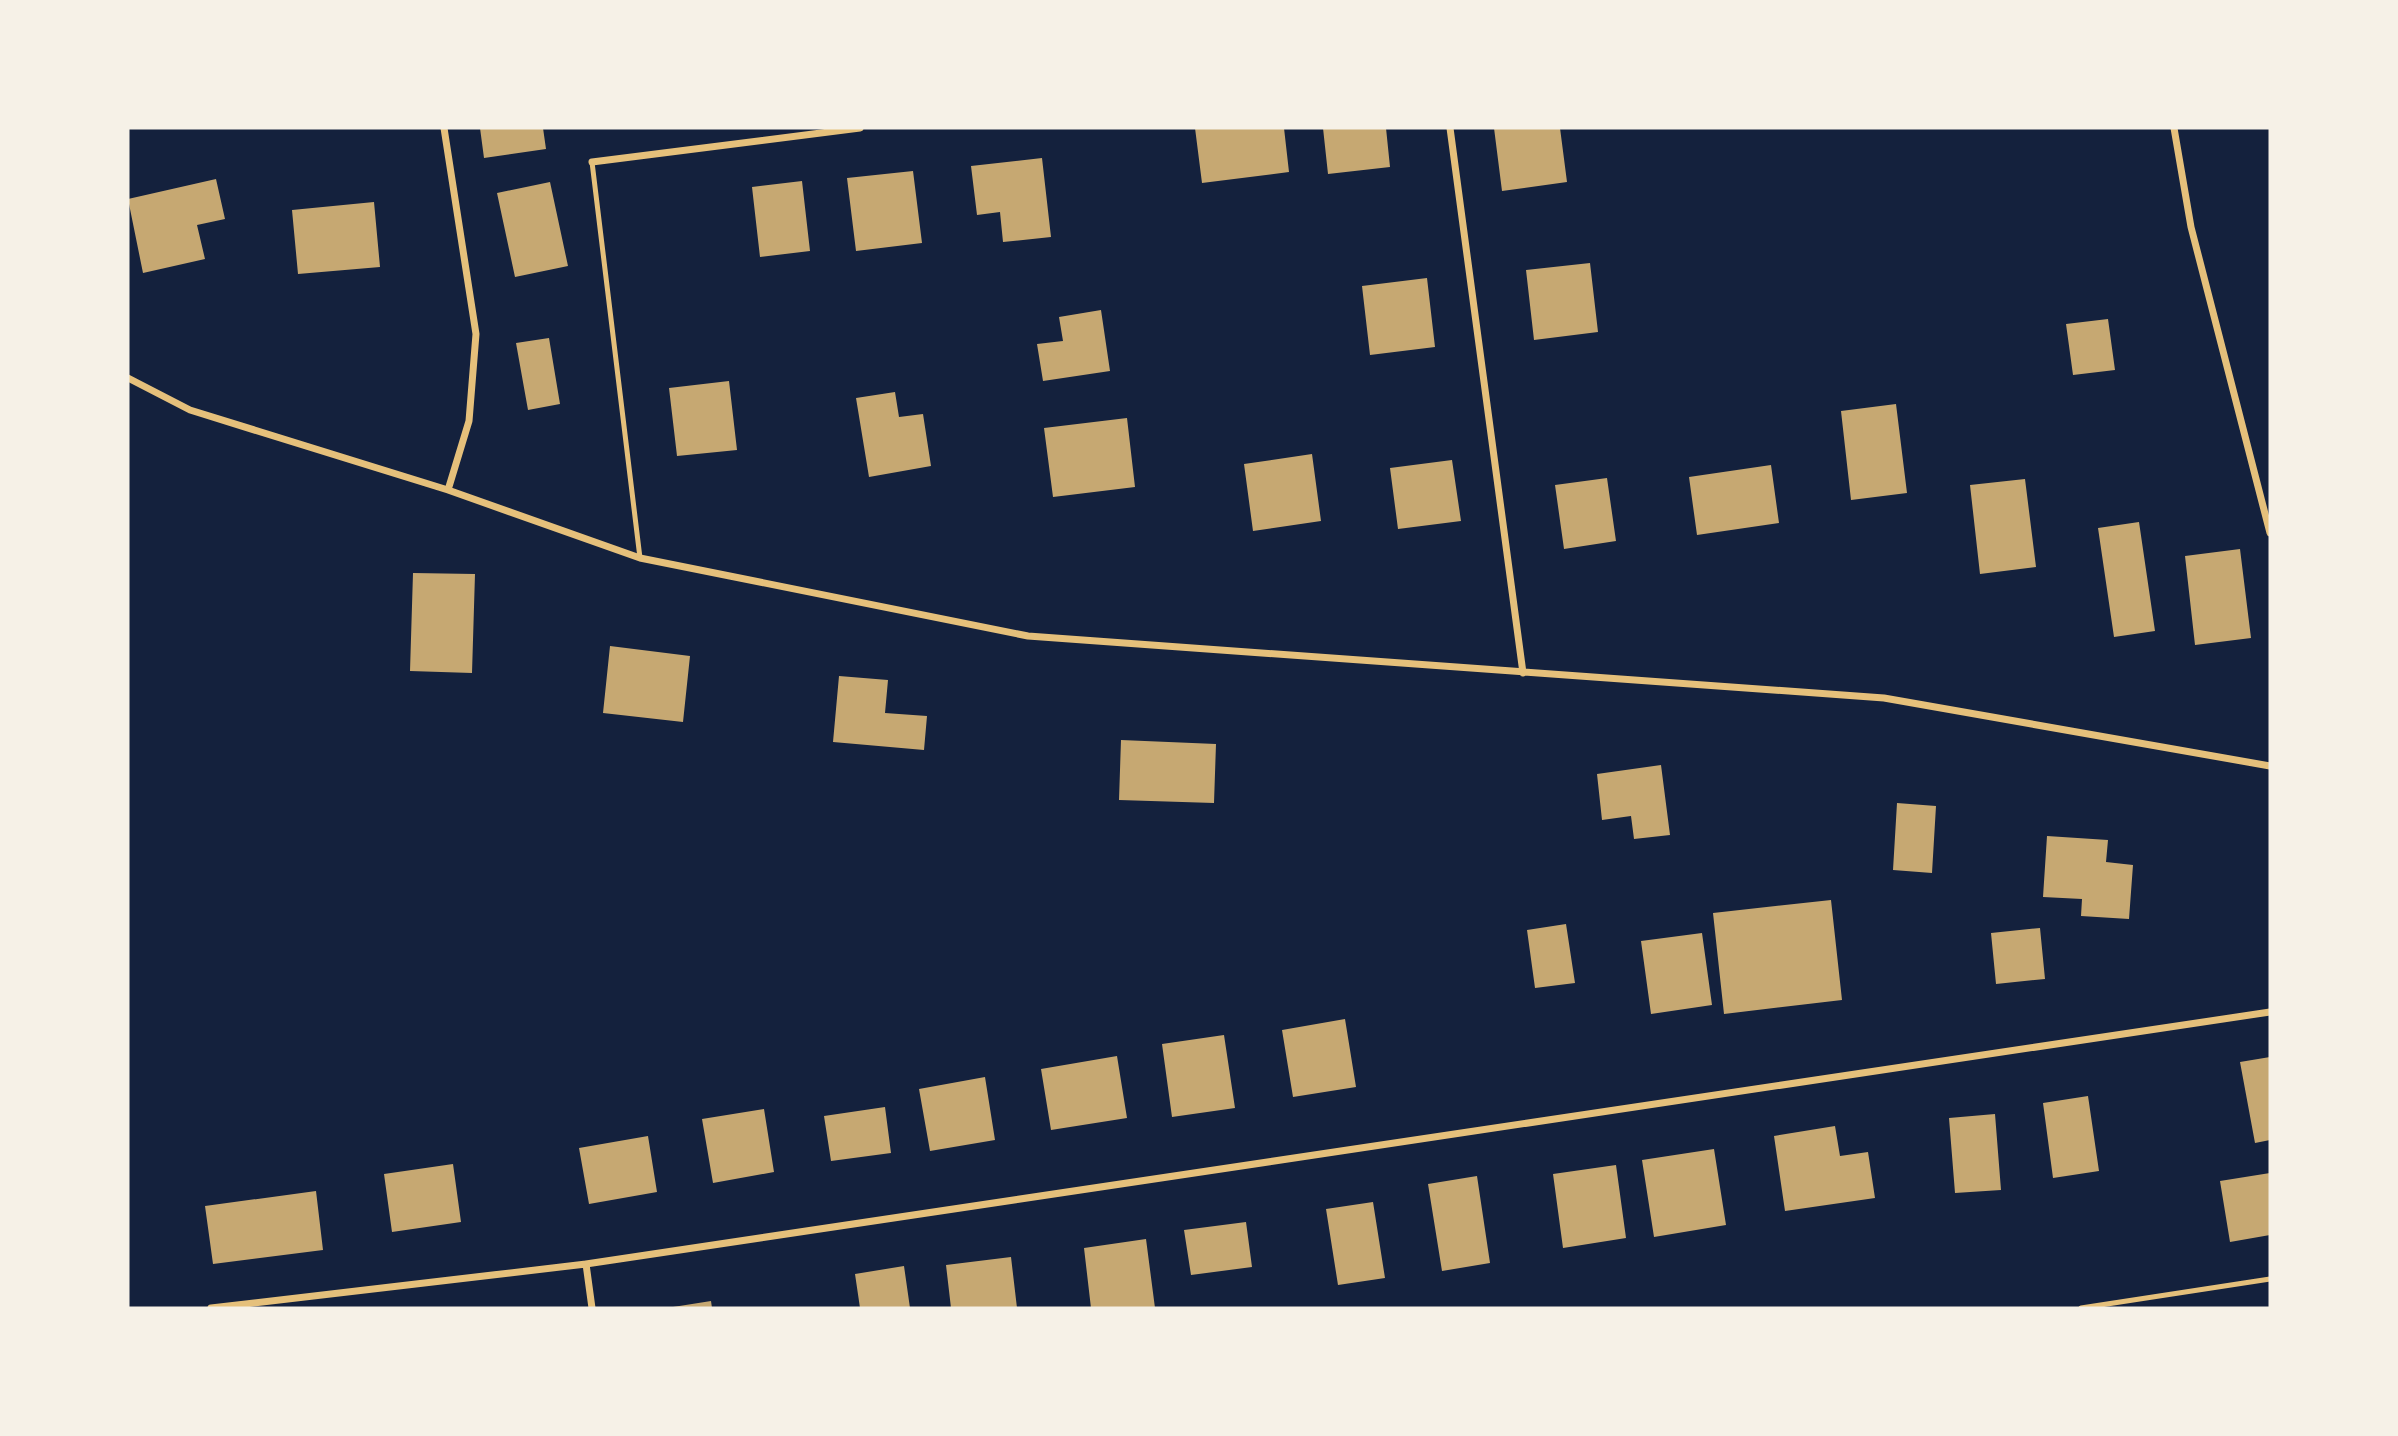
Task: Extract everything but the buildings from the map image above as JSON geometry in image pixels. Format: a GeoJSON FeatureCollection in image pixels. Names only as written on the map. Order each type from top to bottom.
{"type":"FeatureCollection","features":[{"type":"Feature","properties":{"kind":"street"},"geometry":{"type":"LineString","coordinates":[[444,128],[476,334],[469,421],[448,491]]}},
{"type":"Feature","properties":{"kind":"street"},"geometry":{"type":"LineString","coordinates":[[592,162],[860,128]]}},
{"type":"Feature","properties":{"kind":"street"},"geometry":{"type":"LineString","coordinates":[[1450,128],[1523,673]]}},
{"type":"Feature","properties":{"kind":"street"},"geometry":{"type":"LineString","coordinates":[[2174,128],[2191,227],[2270,533]]}},
{"type":"Feature","properties":{"kind":"street"},"geometry":{"type":"LineString","coordinates":[[128,377],[190,410],[448,491],[640,558],[1028,636],[1884,698],[2270,766]]}},
{"type":"Feature","properties":{"kind":"street"},"geometry":{"type":"LineString","coordinates":[[211,1308],[586,1264],[2270,1012]]}},
{"type":"Feature","properties":{"kind":"street"},"geometry":{"type":"LineString","coordinates":[[586,1264],[592,1308]]}},
{"type":"Feature","properties":{"kind":"lane"},"geometry":{"type":"LineString","coordinates":[[592,162],[640,558]]}},
{"type":"Feature","properties":{"kind":"lane"},"geometry":{"type":"LineString","coordinates":[[2081,1308],[2270,1279]]}}]}
